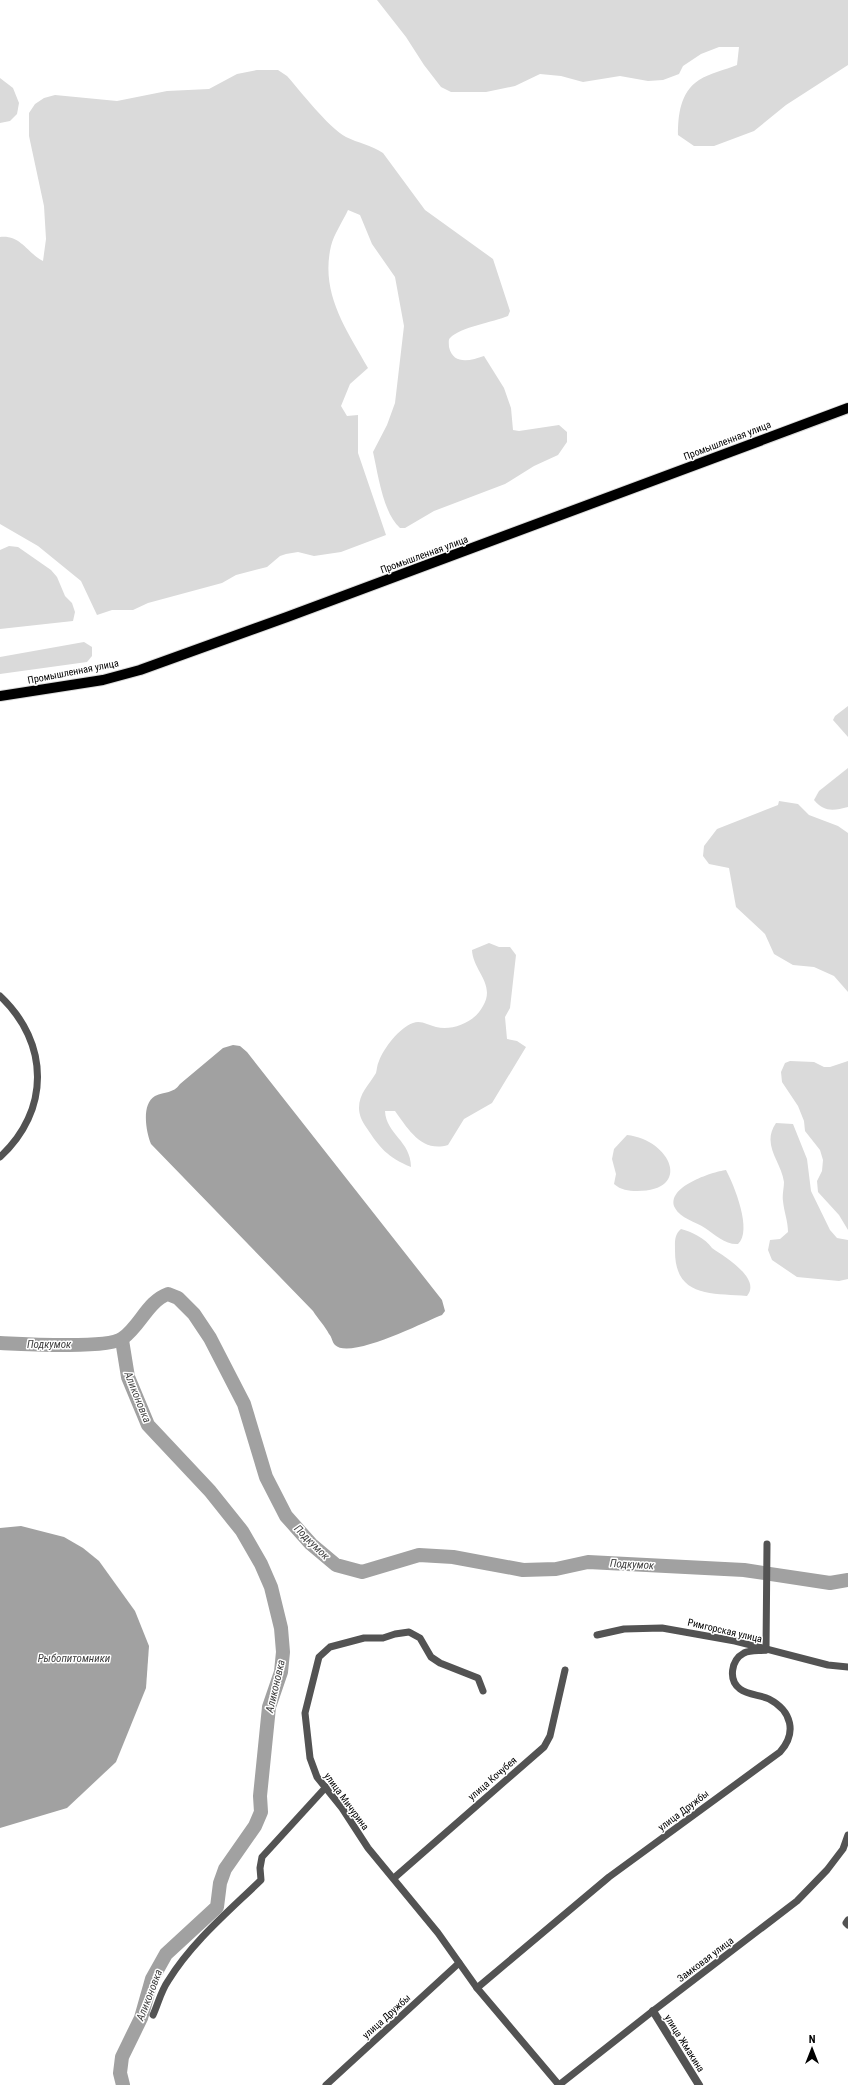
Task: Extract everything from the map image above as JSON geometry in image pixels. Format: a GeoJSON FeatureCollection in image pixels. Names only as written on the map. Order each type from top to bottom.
{"type":"FeatureCollection","features":[{"type":"Feature","properties":{"kind":"main road","name":"Промышленная улица"},"geometry":{"type":"LineString","coordinates":[[0,696],[103,680],[140,670],[287,617],[848,408]]}},
{"type":"Feature","properties":{"kind":"street"},"geometry":{"type":"LineString","coordinates":[[0,996],[17,1016],[30,1040],[37,1061],[38,1076],[36,1097],[24,1129],[11,1147],[0,1157]]}},
{"type":"Feature","properties":{"kind":"street"},"geometry":{"type":"LineString","coordinates":[[766,1650],[767,1544]]}},
{"type":"Feature","properties":{"kind":"street","name":"Римгорская улица"},"geometry":{"type":"LineString","coordinates":[[597,1635],[624,1629],[662,1628],[735,1641],[828,1665],[848,1667]]}},
{"type":"Feature","properties":{"kind":"street","name":"улица Мичурина"},"geometry":{"type":"LineString","coordinates":[[482,1691],[478,1678],[440,1663],[431,1657],[420,1638],[409,1632],[383,1638],[364,1638],[330,1647],[319,1657],[305,1713],[310,1758],[317,1777],[342,1808],[368,1848],[394,1878],[477,1988],[559,2085]]}},
{"type":"Feature","properties":{"kind":"street","name":"улица Дружбы"},"geometry":{"type":"LineString","coordinates":[[477,1988],[609,1877],[780,1752],[787,1744],[791,1736],[790,1725],[786,1714],[779,1705],[769,1699],[741,1690],[734,1682],[732,1670],[735,1660],[745,1653],[766,1650]]}},
{"type":"Feature","properties":{"kind":"street","name":"улица Кочубея"},"geometry":{"type":"LineString","coordinates":[[394,1878],[544,1747],[550,1736],[565,1670]]}},
{"type":"Feature","properties":{"kind":"street"},"geometry":{"type":"LineString","coordinates":[[153,2015],[166,1983],[176,1968],[203,1935],[261,1880],[260,1868],[262,1857],[326,1787]]}},
{"type":"Feature","properties":{"kind":"street","name":"Замковая улица"},"geometry":{"type":"LineString","coordinates":[[559,2085],[797,1901],[827,1870],[843,1849],[848,1835]]}},
{"type":"Feature","properties":{"kind":"street"},"geometry":{"type":"LineString","coordinates":[[848,1920],[846,1923],[848,1925]]}},
{"type":"Feature","properties":{"kind":"street","name":"улица Дружбы"},"geometry":{"type":"LineString","coordinates":[[326,2085],[459,1963]]}},
{"type":"Feature","properties":{"kind":"street","name":"улица Жмакина"},"geometry":{"type":"LineString","coordinates":[[653,2011],[699,2085]]}},
{"type":"Feature","properties":{"kind":"shaded area"},"geometry":{"type":"Polygon","coordinates":[[[377,0],[848,0],[848,65],[786,105],[754,131],[714,146],[694,146],[678,135],[681,105],[684,98],[693,85],[699,80],[713,73],[737,65],[739,47],[719,47],[701,54],[683,66],[679,74],[663,80],[648,81],[620,76],[583,82],[561,76],[540,74],[515,86],[486,92],[451,92],[441,87],[424,65],[406,37],[377,0]]]}},
{"type":"Feature","properties":{"kind":"shaded area"},"geometry":{"type":"Polygon","coordinates":[[[257,70],[278,70],[287,76],[307,100],[339,132],[346,137],[383,153],[425,210],[493,259],[510,311],[508,316],[455,334],[449,340],[451,353],[454,357],[463,360],[484,356],[504,388],[511,408],[513,430],[519,431],[559,425],[567,432],[567,442],[558,455],[534,466],[505,484],[434,511],[405,528],[400,528],[389,513],[385,503],[373,452],[387,425],[395,403],[404,326],[395,277],[372,244],[360,215],[348,210],[332,241],[329,263],[329,279],[337,310],[351,339],[368,368],[350,384],[341,406],[347,416],[358,415],[358,453],[386,535],[341,552],[314,556],[298,552],[286,554],[280,556],[267,567],[236,575],[222,583],[148,603],[133,610],[112,610],[97,615],[81,581],[38,546],[0,524],[0,237],[7,237],[18,241],[43,261],[46,239],[44,206],[29,136],[29,113],[35,104],[44,98],[55,95],[117,101],[167,91],[209,89],[237,74],[257,70]]]}},
{"type":"Feature","properties":{"kind":"shaded area"},"geometry":{"type":"Polygon","coordinates":[[[0,78],[13,88],[19,103],[17,114],[10,121],[0,123],[0,78]]]}},
{"type":"Feature","properties":{"kind":"shaded area"},"geometry":{"type":"Polygon","coordinates":[[[9,546],[18,547],[51,570],[57,577],[65,596],[72,603],[75,612],[73,621],[0,629],[0,550],[9,546]]]}},
{"type":"Feature","properties":{"kind":"shaded area"},"geometry":{"type":"Polygon","coordinates":[[[84,642],[92,647],[92,656],[87,662],[0,674],[0,657],[84,642]]]}},
{"type":"Feature","properties":{"kind":"shaded area"},"geometry":{"type":"Polygon","coordinates":[[[848,706],[848,737],[833,720],[835,716],[848,706]]]}},
{"type":"Feature","properties":{"kind":"shaded area"},"geometry":{"type":"Polygon","coordinates":[[[848,768],[848,807],[829,810],[821,807],[814,800],[819,791],[848,768]]]}},
{"type":"Feature","properties":{"kind":"shaded area"},"geometry":{"type":"Polygon","coordinates":[[[779,801],[798,804],[809,815],[838,826],[848,833],[848,992],[834,976],[814,967],[793,965],[774,954],[765,934],[736,907],[729,868],[709,864],[703,856],[704,846],[717,829],[778,805],[779,801]]]}},
{"type":"Feature","properties":{"kind":"shaded area"},"geometry":{"type":"Polygon","coordinates":[[[489,943],[499,947],[510,947],[516,955],[510,1008],[505,1017],[507,1039],[517,1041],[526,1047],[492,1103],[464,1119],[448,1145],[439,1147],[423,1143],[411,1132],[395,1111],[385,1111],[389,1126],[407,1151],[410,1158],[411,1167],[390,1155],[376,1141],[360,1116],[359,1103],[365,1089],[376,1073],[378,1062],[384,1050],[402,1029],[416,1022],[422,1022],[436,1027],[449,1028],[463,1024],[475,1017],[483,1006],[487,991],[483,978],[473,958],[472,950],[489,943]]]}},
{"type":"Feature","properties":{"kind":"shaded area"},"geometry":{"type":"Polygon","coordinates":[[[790,1061],[814,1062],[824,1067],[830,1067],[848,1061],[848,1230],[839,1215],[818,1192],[817,1181],[822,1171],[823,1160],[820,1150],[805,1131],[804,1121],[798,1106],[782,1082],[781,1072],[785,1063],[790,1061]]]}},
{"type":"Feature","properties":{"kind":"shaded area"},"geometry":{"type":"Polygon","coordinates":[[[776,1123],[793,1124],[807,1159],[811,1191],[830,1230],[837,1238],[848,1240],[848,1279],[839,1281],[797,1277],[772,1260],[768,1250],[770,1240],[780,1239],[788,1232],[783,1199],[784,1182],[773,1153],[770,1139],[776,1123]]]}},
{"type":"Feature","properties":{"kind":"shaded area"},"geometry":{"type":"Polygon","coordinates":[[[627,1135],[642,1139],[655,1146],[664,1155],[670,1165],[670,1175],[665,1183],[654,1189],[637,1191],[625,1190],[614,1184],[616,1174],[612,1159],[614,1149],[627,1135]]]}},
{"type":"Feature","properties":{"kind":"shaded area"},"geometry":{"type":"Polygon","coordinates":[[[726,1170],[741,1208],[743,1219],[744,1229],[742,1238],[738,1244],[725,1241],[684,1217],[675,1208],[674,1200],[677,1193],[683,1187],[701,1177],[726,1170]]]}},
{"type":"Feature","properties":{"kind":"shaded area"},"geometry":{"type":"Polygon","coordinates":[[[681,1229],[702,1238],[712,1248],[739,1268],[749,1282],[750,1289],[747,1296],[709,1293],[698,1290],[689,1285],[681,1277],[677,1266],[675,1239],[681,1229]]]}},
{"type":"Feature","properties":{"kind":"water"},"geometry":{"type":"Polygon","coordinates":[[[233,1045],[240,1046],[247,1052],[442,1300],[445,1311],[442,1315],[404,1332],[371,1344],[356,1348],[343,1348],[335,1345],[326,1328],[313,1311],[151,1144],[146,1126],[146,1112],[151,1100],[159,1094],[175,1089],[223,1048],[233,1045]]]}},
{"type":"Feature","properties":{"kind":"water","name":"Рыбопитомники"},"geometry":{"type":"Polygon","coordinates":[[[21,1526],[64,1537],[83,1548],[99,1561],[135,1611],[149,1646],[146,1688],[116,1762],[67,1808],[0,1828],[0,1528],[21,1526]]]}},
{"type":"Feature","properties":{"kind":"waterway","name":"Подкумок"},"geometry":{"type":"LineString","coordinates":[[0,1343],[83,1345],[101,1344],[115,1341],[123,1338],[129,1333],[149,1308],[161,1297],[168,1294],[178,1298],[194,1314],[210,1338],[244,1404],[266,1477],[286,1516],[311,1544],[336,1565],[362,1572],[419,1555],[453,1557],[523,1570],[556,1569],[588,1562],[744,1570],[830,1583],[848,1580]]}},
{"type":"Feature","properties":{"kind":"waterway","name":"Аликоновка"},"geometry":{"type":"LineString","coordinates":[[122,1340],[128,1377],[148,1425],[210,1491],[242,1531],[261,1564],[271,1587],[281,1628],[283,1652],[281,1672],[269,1707],[260,1796],[261,1812],[255,1826],[225,1869],[220,1883],[217,1907],[166,1954],[152,1979],[141,2018],[122,2057],[120,2073],[123,2085]]}}]}
